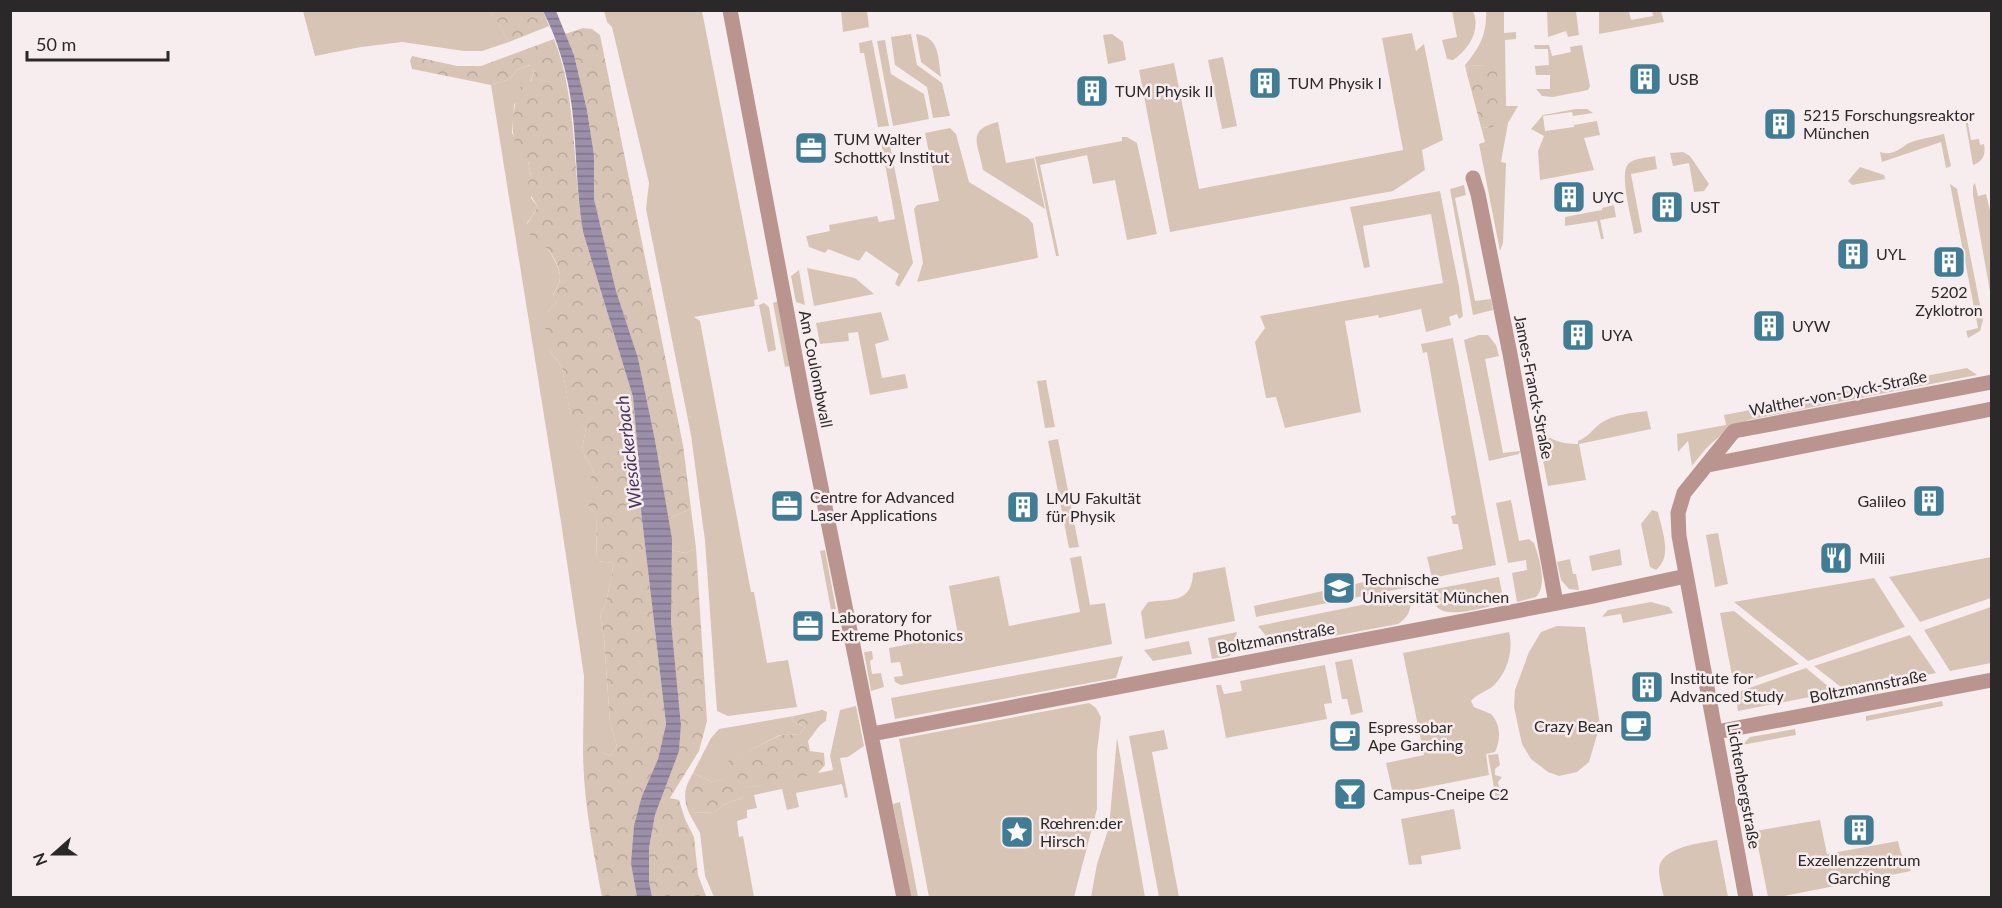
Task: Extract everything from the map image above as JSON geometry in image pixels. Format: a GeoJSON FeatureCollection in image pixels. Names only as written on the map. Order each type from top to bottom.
{"type":"FeatureCollection","features":[{"type":"Feature","properties":{"kind":"street","name":"Am Coulombwall"},"geometry":{"type":"LineString","coordinates":[[730,10],[851,642],[872,734],[904,897]]}},
{"type":"Feature","properties":{"kind":"street","name":"James-Franck-Straße"},"geometry":{"type":"LineString","coordinates":[[1473,178],[1510,354],[1556,603]]}},
{"type":"Feature","properties":{"kind":"street","name":"Walther-von-Dyck-Straße"},"geometry":{"type":"LineString","coordinates":[[1679,504],[1690,483],[1708,465],[1734,431],[1992,382]]}},
{"type":"Feature","properties":{"kind":"street"},"geometry":{"type":"LineString","coordinates":[[1708,465],[1992,409]]}},
{"type":"Feature","properties":{"kind":"street","name":"Lichtenbergstraße"},"geometry":{"type":"LineString","coordinates":[[1679,504],[1677,521],[1686,576],[1746,897]]}},
{"type":"Feature","properties":{"kind":"street","name":"Boltzmannstraße"},"geometry":{"type":"LineString","coordinates":[[872,734],[1686,576]]}},
{"type":"Feature","properties":{"kind":"street","name":"Boltzmannstraße"},"geometry":{"type":"LineString","coordinates":[[1716,732],[1992,680]]}},
{"type":"Feature","properties":{"kind":"green space"},"geometry":{"type":"Polygon","coordinates":[[[303,11],[490,11],[509,42],[482,51],[464,51],[402,42],[315,56],[303,11]]]}},
{"type":"Feature","properties":{"kind":"green space"},"geometry":{"type":"Polygon","coordinates":[[[490,11],[543,11],[549,26],[509,42],[490,11]]]}},
{"type":"Feature","properties":{"kind":"green space"},"geometry":{"type":"Polygon","coordinates":[[[604,11],[702,11],[758,299],[754,300],[755,306],[694,317],[700,321],[751,592],[754,592],[767,663],[788,660],[797,707],[728,716],[717,711],[705,541],[691,435],[646,209],[649,183],[612,27],[607,22],[604,11]]]}},
{"type":"Feature","properties":{"kind":"green space"},"geometry":{"type":"Polygon","coordinates":[[[841,11],[867,11],[869,27],[843,32],[841,11]]]}},
{"type":"Feature","properties":{"kind":"green space"},"geometry":{"type":"Polygon","coordinates":[[[1452,11],[1473,11],[1476,25],[1468,45],[1453,60],[1447,59],[1442,40],[1457,37],[1452,11]]]}},
{"type":"Feature","properties":{"kind":"green space"},"geometry":{"type":"Polygon","coordinates":[[[1486,11],[1504,11],[1504,33],[1516,32],[1516,39],[1505,40],[1506,106],[1518,106],[1508,123],[1501,162],[1506,163],[1503,243],[1500,251],[1479,144],[1485,142],[1481,127],[1491,128],[1485,65],[1469,66],[1466,70],[1465,65],[1482,40],[1486,11]]]}},
{"type":"Feature","properties":{"kind":"green space"},"geometry":{"type":"Polygon","coordinates":[[[1547,11],[1576,11],[1579,35],[1568,37],[1566,31],[1548,37],[1547,11]]]}},
{"type":"Feature","properties":{"kind":"green space"},"geometry":{"type":"Polygon","coordinates":[[[1599,11],[1629,11],[1631,20],[1653,16],[1652,11],[1661,11],[1664,22],[1599,34],[1599,11]]]}},
{"type":"Feature","properties":{"kind":"green space"},"geometry":{"type":"Polygon","coordinates":[[[583,28],[592,29],[600,35],[683,445],[691,509],[668,519],[638,358],[616,292],[594,199],[594,155],[587,110],[574,55],[565,34],[583,28]]]}},
{"type":"Feature","properties":{"kind":"green space"},"geometry":{"type":"Polygon","coordinates":[[[1412,33],[1416,51],[1424,44],[1443,140],[1422,150],[1425,170],[1393,191],[1170,232],[1139,70],[1174,63],[1199,189],[1403,150],[1382,38],[1412,33]]]}},
{"type":"Feature","properties":{"kind":"green space"},"geometry":{"type":"Polygon","coordinates":[[[911,34],[917,65],[942,83],[950,116],[933,118],[927,87],[895,65],[891,37],[911,34]]]}},
{"type":"Feature","properties":{"kind":"green space"},"geometry":{"type":"Polygon","coordinates":[[[916,34],[930,39],[934,44],[941,77],[921,62],[916,34]]]}},
{"type":"Feature","properties":{"kind":"green space"},"geometry":{"type":"Polygon","coordinates":[[[1112,34],[1123,42],[1126,60],[1108,64],[1103,35],[1112,34]]]}},
{"type":"Feature","properties":{"kind":"green space"},"geometry":{"type":"Polygon","coordinates":[[[554,39],[562,62],[571,110],[583,232],[633,397],[641,511],[666,724],[658,759],[642,796],[631,864],[637,897],[602,897],[587,805],[583,749],[588,744],[594,744],[610,756],[617,746],[610,723],[604,638],[600,615],[606,603],[614,563],[597,561],[596,513],[586,504],[584,491],[594,472],[582,450],[586,428],[571,418],[562,367],[550,351],[545,327],[548,312],[557,302],[553,296],[560,280],[559,271],[550,252],[540,241],[529,234],[527,224],[538,207],[526,188],[531,176],[528,161],[516,146],[513,117],[520,87],[531,81],[535,70],[530,65],[518,69],[510,79],[491,85],[412,69],[410,61],[412,56],[457,66],[481,66],[554,39]]]}},
{"type":"Feature","properties":{"kind":"green space"},"geometry":{"type":"Polygon","coordinates":[[[872,40],[889,126],[878,127],[864,53],[860,53],[859,43],[872,40]]]}},
{"type":"Feature","properties":{"kind":"green space"},"geometry":{"type":"Polygon","coordinates":[[[885,40],[891,74],[924,94],[929,119],[893,126],[877,41],[885,40]]]}},
{"type":"Feature","properties":{"kind":"green space"},"geometry":{"type":"Polygon","coordinates":[[[1534,45],[1549,45],[1552,56],[1571,52],[1570,47],[1582,45],[1590,86],[1588,90],[1553,97],[1542,96],[1536,89],[1550,89],[1550,75],[1536,75],[1535,66],[1549,65],[1548,49],[1535,49],[1534,45]]]}},
{"type":"Feature","properties":{"kind":"green space"},"geometry":{"type":"Polygon","coordinates":[[[1223,57],[1237,126],[1222,129],[1208,60],[1223,57]]]}},
{"type":"Feature","properties":{"kind":"green space"},"geometry":{"type":"Polygon","coordinates":[[[531,65],[535,70],[531,80],[514,105],[512,133],[528,161],[531,198],[538,207],[527,223],[547,248],[559,270],[560,279],[553,295],[557,302],[548,312],[550,351],[562,367],[571,417],[586,428],[582,450],[594,472],[586,504],[596,513],[597,561],[614,563],[606,603],[600,615],[604,638],[610,723],[617,746],[610,756],[588,744],[583,749],[584,676],[491,85],[510,79],[518,69],[531,65]]]}},
{"type":"Feature","properties":{"kind":"green space"},"geometry":{"type":"Polygon","coordinates":[[[1485,65],[1497,68],[1498,123],[1491,128],[1481,127],[1466,70],[1469,66],[1485,65]]]}},
{"type":"Feature","properties":{"kind":"green space"},"geometry":{"type":"Polygon","coordinates":[[[1587,109],[1593,113],[1573,116],[1572,112],[1543,116],[1545,131],[1597,121],[1600,135],[1584,138],[1594,170],[1540,180],[1538,151],[1544,136],[1531,129],[1543,115],[1587,109]]]}},
{"type":"Feature","properties":{"kind":"green space"},"geometry":{"type":"Polygon","coordinates":[[[1964,113],[1966,113],[1971,140],[1979,139],[1980,145],[1984,144],[1983,157],[1973,165],[1964,113]]]}},
{"type":"Feature","properties":{"kind":"green space"},"geometry":{"type":"Polygon","coordinates":[[[998,122],[1006,163],[1034,158],[1045,209],[983,170],[977,146],[978,134],[981,129],[998,122]]]}},
{"type":"Feature","properties":{"kind":"green space"},"geometry":{"type":"Polygon","coordinates":[[[950,128],[956,134],[969,182],[1028,218],[1033,224],[1038,258],[917,282],[923,263],[914,209],[917,205],[939,201],[925,133],[950,128]]]}},
{"type":"Feature","properties":{"kind":"green space"},"geometry":{"type":"Polygon","coordinates":[[[1944,134],[1951,166],[1946,168],[1941,142],[1882,162],[1880,152],[1891,153],[1911,142],[1944,134]]]}},
{"type":"Feature","properties":{"kind":"green space"},"geometry":{"type":"Polygon","coordinates":[[[1122,137],[1127,137],[1137,143],[1157,234],[1127,240],[1115,180],[1093,184],[1087,155],[1040,165],[1059,256],[1056,256],[1035,157],[1122,141],[1122,137]]]}},
{"type":"Feature","properties":{"kind":"green space"},"geometry":{"type":"Polygon","coordinates":[[[884,141],[890,145],[913,263],[899,287],[895,284],[899,274],[866,251],[859,261],[828,249],[825,253],[809,247],[806,236],[830,231],[829,225],[877,216],[879,222],[895,219],[881,142],[884,141]]]}},
{"type":"Feature","properties":{"kind":"green space"},"geometry":{"type":"Polygon","coordinates":[[[1683,152],[1690,156],[1709,184],[1704,191],[1694,192],[1689,163],[1673,166],[1670,153],[1683,152]]]}},
{"type":"Feature","properties":{"kind":"green space"},"geometry":{"type":"Polygon","coordinates":[[[1655,156],[1657,169],[1631,174],[1642,232],[1634,234],[1625,187],[1626,170],[1628,164],[1634,160],[1655,156]]]}},
{"type":"Feature","properties":{"kind":"green space"},"geometry":{"type":"Polygon","coordinates":[[[1860,167],[1884,175],[1885,179],[1852,185],[1848,181],[1860,167]]]}},
{"type":"Feature","properties":{"kind":"green space"},"geometry":{"type":"Polygon","coordinates":[[[1975,183],[1978,196],[1986,194],[1992,219],[1991,297],[1973,196],[1975,183]]]}},
{"type":"Feature","properties":{"kind":"green space"},"geometry":{"type":"Polygon","coordinates":[[[1950,184],[1957,189],[1983,320],[1980,331],[1968,338],[1966,331],[1978,328],[1950,184]]]}},
{"type":"Feature","properties":{"kind":"green space"},"geometry":{"type":"Polygon","coordinates":[[[1464,185],[1466,195],[1455,198],[1475,301],[1491,299],[1493,310],[1473,315],[1450,189],[1464,185]]]}},
{"type":"Feature","properties":{"kind":"green space"},"geometry":{"type":"Polygon","coordinates":[[[1440,191],[1463,316],[1459,319],[1457,314],[1449,317],[1451,325],[1426,332],[1421,309],[1379,318],[1378,315],[1345,321],[1361,412],[1285,428],[1276,397],[1266,398],[1255,342],[1265,328],[1260,316],[1443,283],[1431,214],[1363,226],[1370,267],[1364,268],[1350,207],[1440,191]]]}},
{"type":"Feature","properties":{"kind":"green space"},"geometry":{"type":"Polygon","coordinates":[[[1614,205],[1616,217],[1600,220],[1604,239],[1601,239],[1597,221],[1565,226],[1565,217],[1602,210],[1602,208],[1614,205]]]}},
{"type":"Feature","properties":{"kind":"green space"},"geometry":{"type":"Polygon","coordinates":[[[807,268],[855,278],[874,294],[814,306],[807,268]]]}},
{"type":"Feature","properties":{"kind":"green space"},"geometry":{"type":"Polygon","coordinates":[[[799,270],[805,305],[796,302],[791,276],[799,270]]]}},
{"type":"Feature","properties":{"kind":"green space"},"geometry":{"type":"Polygon","coordinates":[[[778,301],[790,366],[785,367],[773,303],[778,301]]]}},
{"type":"Feature","properties":{"kind":"green space"},"geometry":{"type":"Polygon","coordinates":[[[764,303],[769,307],[776,350],[768,352],[759,305],[764,303]]]}},
{"type":"Feature","properties":{"kind":"green space"},"geometry":{"type":"Polygon","coordinates":[[[881,312],[889,340],[875,344],[882,378],[905,374],[908,388],[870,395],[858,332],[848,333],[849,341],[820,344],[816,323],[881,312]]]}},
{"type":"Feature","properties":{"kind":"green space"},"geometry":{"type":"Polygon","coordinates":[[[1479,335],[1488,335],[1496,345],[1499,356],[1485,359],[1503,453],[1520,451],[1519,454],[1489,461],[1464,340],[1479,335]]]}},
{"type":"Feature","properties":{"kind":"green space"},"geometry":{"type":"Polygon","coordinates":[[[1453,338],[1496,565],[1432,578],[1427,557],[1463,549],[1458,524],[1453,524],[1451,516],[1456,515],[1427,352],[1423,353],[1421,344],[1453,338]]]}},
{"type":"Feature","properties":{"kind":"green space"},"geometry":{"type":"Polygon","coordinates":[[[1967,368],[1977,375],[1748,420],[1717,439],[1692,466],[1688,441],[1678,452],[1677,434],[1726,425],[1724,415],[1967,368]]]}},
{"type":"Feature","properties":{"kind":"green space"},"geometry":{"type":"Polygon","coordinates":[[[1046,380],[1055,427],[1045,428],[1037,381],[1046,380]]]}},
{"type":"Feature","properties":{"kind":"green space"},"geometry":{"type":"Polygon","coordinates":[[[1647,411],[1651,429],[1579,444],[1586,480],[1548,486],[1537,430],[1556,441],[1578,444],[1578,441],[1606,420],[1624,414],[1647,411]]]}},
{"type":"Feature","properties":{"kind":"green space"},"geometry":{"type":"Polygon","coordinates":[[[1058,439],[1079,547],[1069,548],[1048,441],[1058,439]]]}},
{"type":"Feature","properties":{"kind":"green space"},"geometry":{"type":"Polygon","coordinates":[[[1511,500],[1519,541],[1529,539],[1534,543],[1542,578],[1540,592],[1536,597],[1517,602],[1512,573],[1527,570],[1526,560],[1508,563],[1496,503],[1511,500]]]}},
{"type":"Feature","properties":{"kind":"green space"},"geometry":{"type":"Polygon","coordinates":[[[691,509],[696,548],[686,553],[671,550],[668,519],[691,509]]]}},
{"type":"Feature","properties":{"kind":"green space"},"geometry":{"type":"Polygon","coordinates":[[[1652,510],[1658,512],[1665,543],[1664,558],[1656,570],[1650,567],[1641,524],[1652,510]]]}},
{"type":"Feature","properties":{"kind":"green space"},"geometry":{"type":"Polygon","coordinates":[[[1718,533],[1728,584],[1715,587],[1706,535],[1718,533]]]}},
{"type":"Feature","properties":{"kind":"green space"},"geometry":{"type":"Polygon","coordinates":[[[696,548],[707,721],[699,751],[670,798],[679,800],[694,837],[698,875],[706,896],[703,898],[652,898],[649,881],[649,848],[655,815],[679,750],[681,725],[671,621],[671,550],[686,553],[696,548]]]}},
{"type":"Feature","properties":{"kind":"green space"},"geometry":{"type":"Polygon","coordinates":[[[1620,549],[1622,565],[1592,571],[1589,556],[1620,549]]]}},
{"type":"Feature","properties":{"kind":"green space"},"geometry":{"type":"Polygon","coordinates":[[[825,550],[836,609],[831,610],[820,551],[825,550]]]}},
{"type":"Feature","properties":{"kind":"green space"},"geometry":{"type":"Polygon","coordinates":[[[1081,556],[1090,605],[1105,603],[1112,644],[901,685],[895,682],[894,677],[903,676],[900,662],[891,663],[889,648],[958,635],[949,586],[999,576],[1009,626],[1080,612],[1070,558],[1081,556]]]}},
{"type":"Feature","properties":{"kind":"green space"},"geometry":{"type":"Polygon","coordinates":[[[1991,557],[1991,598],[1920,622],[1889,577],[1991,557]]]}},
{"type":"Feature","properties":{"kind":"green space"},"geometry":{"type":"Polygon","coordinates":[[[1570,559],[1579,590],[1569,589],[1561,580],[1557,562],[1570,559]]]}},
{"type":"Feature","properties":{"kind":"green space"},"geometry":{"type":"Polygon","coordinates":[[[1225,567],[1235,621],[1145,639],[1141,612],[1148,602],[1179,598],[1189,590],[1193,573],[1225,567]]]}},
{"type":"Feature","properties":{"kind":"green space"},"geometry":{"type":"Polygon","coordinates":[[[1392,576],[1393,583],[1408,581],[1409,587],[1256,617],[1254,606],[1392,576]]]}},
{"type":"Feature","properties":{"kind":"green space"},"geometry":{"type":"Polygon","coordinates":[[[1499,577],[1504,603],[1470,611],[1451,612],[1438,608],[1432,600],[1430,590],[1499,577]]]}},
{"type":"Feature","properties":{"kind":"green space"},"geometry":{"type":"Polygon","coordinates":[[[1874,578],[1905,627],[1808,661],[1734,602],[1874,578]]]}},
{"type":"Feature","properties":{"kind":"green space"},"geometry":{"type":"Polygon","coordinates":[[[1411,595],[1409,612],[1398,624],[1275,647],[1258,626],[1411,595]]]}},
{"type":"Feature","properties":{"kind":"green space"},"geometry":{"type":"Polygon","coordinates":[[[1651,602],[1669,607],[1673,613],[1623,623],[1621,614],[1602,617],[1608,610],[1651,602]]]}},
{"type":"Feature","properties":{"kind":"green space"},"geometry":{"type":"Polygon","coordinates":[[[1991,607],[1991,663],[1950,671],[1924,630],[1991,607]]]}},
{"type":"Feature","properties":{"kind":"green space"},"geometry":{"type":"Polygon","coordinates":[[[1734,611],[1799,664],[1734,686],[1720,613],[1734,611]]]}},
{"type":"Feature","properties":{"kind":"green space"},"geometry":{"type":"Polygon","coordinates":[[[1557,626],[1585,627],[1600,725],[1589,762],[1577,772],[1559,776],[1548,772],[1531,759],[1522,744],[1514,707],[1515,690],[1529,652],[1541,632],[1557,626]]]}},
{"type":"Feature","properties":{"kind":"green space"},"geometry":{"type":"Polygon","coordinates":[[[1237,632],[1230,656],[1212,659],[1208,638],[1237,632]]]}},
{"type":"Feature","properties":{"kind":"green space"},"geometry":{"type":"Polygon","coordinates":[[[1509,632],[1510,654],[1502,676],[1492,687],[1471,701],[1474,707],[1491,714],[1498,727],[1499,737],[1495,752],[1486,754],[1489,775],[1393,794],[1386,763],[1424,755],[1403,653],[1509,632]]]}},
{"type":"Feature","properties":{"kind":"green space"},"geometry":{"type":"Polygon","coordinates":[[[1910,635],[1936,673],[1846,691],[1814,666],[1910,635]]]}},
{"type":"Feature","properties":{"kind":"green space"},"geometry":{"type":"Polygon","coordinates":[[[1189,641],[1192,654],[1153,661],[1144,650],[1189,641]]]}},
{"type":"Feature","properties":{"kind":"green space"},"geometry":{"type":"Polygon","coordinates":[[[872,651],[873,659],[870,661],[872,674],[881,673],[884,687],[871,691],[864,652],[872,651]]]}},
{"type":"Feature","properties":{"kind":"green space"},"geometry":{"type":"Polygon","coordinates":[[[1123,656],[1116,678],[895,719],[891,698],[1123,656]]]}},
{"type":"Feature","properties":{"kind":"green space"},"geometry":{"type":"Polygon","coordinates":[[[1352,659],[1363,712],[1351,715],[1347,699],[1342,699],[1335,662],[1352,659]]]}},
{"type":"Feature","properties":{"kind":"green space"},"geometry":{"type":"Polygon","coordinates":[[[1325,665],[1332,703],[1324,704],[1327,719],[1226,738],[1216,685],[1221,685],[1224,694],[1242,691],[1240,681],[1325,665]]]}},
{"type":"Feature","properties":{"kind":"green space"},"geometry":{"type":"Polygon","coordinates":[[[1806,668],[1835,692],[1738,711],[1735,693],[1806,668]]]}},
{"type":"Feature","properties":{"kind":"green space"},"geometry":{"type":"Polygon","coordinates":[[[1942,701],[1943,706],[1866,721],[1866,716],[1942,701]]]}},
{"type":"Feature","properties":{"kind":"green space"},"geometry":{"type":"Polygon","coordinates":[[[1089,703],[1096,708],[1101,717],[1097,752],[1097,809],[1074,897],[929,897],[899,739],[1089,703]]]}},
{"type":"Feature","properties":{"kind":"green space"},"geometry":{"type":"Polygon","coordinates":[[[856,706],[864,746],[848,757],[840,758],[848,797],[845,798],[842,784],[796,793],[799,807],[787,810],[782,789],[754,795],[757,808],[747,810],[747,818],[737,821],[739,837],[743,836],[754,897],[714,897],[705,876],[700,833],[689,813],[715,812],[723,805],[742,798],[744,788],[833,770],[830,756],[840,710],[856,706]]]}},
{"type":"Feature","properties":{"kind":"green space"},"geometry":{"type":"Polygon","coordinates":[[[822,710],[827,712],[826,721],[818,727],[808,741],[810,751],[824,753],[825,765],[817,774],[745,788],[742,798],[723,805],[715,812],[689,813],[685,792],[693,773],[712,782],[724,779],[728,761],[781,735],[800,734],[805,727],[792,721],[794,716],[822,710]]]}},
{"type":"Feature","properties":{"kind":"green space"},"geometry":{"type":"Polygon","coordinates":[[[794,716],[792,721],[805,727],[800,734],[780,735],[729,761],[725,779],[712,782],[693,773],[711,738],[719,729],[794,716]]]}},
{"type":"Feature","properties":{"kind":"green space"},"geometry":{"type":"Polygon","coordinates":[[[1795,729],[1796,735],[1742,745],[1750,737],[1795,729]]]}},
{"type":"Feature","properties":{"kind":"green space"},"geometry":{"type":"Polygon","coordinates":[[[1164,730],[1168,749],[1152,752],[1179,897],[1159,897],[1129,736],[1164,730]]]}},
{"type":"Feature","properties":{"kind":"green space"},"geometry":{"type":"Polygon","coordinates":[[[1117,738],[1145,897],[1091,897],[1097,864],[1109,827],[1117,738]]]}},
{"type":"Feature","properties":{"kind":"green space"},"geometry":{"type":"Polygon","coordinates":[[[1498,754],[1500,765],[1495,769],[1495,775],[1502,777],[1498,782],[1499,787],[1505,788],[1507,796],[1496,798],[1488,755],[1498,754]]]}},
{"type":"Feature","properties":{"kind":"green space"},"geometry":{"type":"Polygon","coordinates":[[[900,802],[918,897],[911,897],[893,804],[900,802]]]}},
{"type":"Feature","properties":{"kind":"green space"},"geometry":{"type":"Polygon","coordinates":[[[1454,809],[1461,849],[1421,856],[1422,864],[1409,865],[1401,819],[1454,809]]]}},
{"type":"Feature","properties":{"kind":"green space"},"geometry":{"type":"Polygon","coordinates":[[[1820,820],[1827,854],[1898,841],[1901,853],[1911,871],[1779,897],[1768,897],[1755,831],[1820,820]]]}},
{"type":"Feature","properties":{"kind":"green space"},"geometry":{"type":"Polygon","coordinates":[[[1717,840],[1728,897],[1664,897],[1659,870],[1666,856],[1682,848],[1717,840]]]}},
{"type":"Feature","properties":{"kind":"shaded area"},"geometry":{"type":"Polygon","coordinates":[[[543,11],[556,11],[574,55],[587,110],[594,155],[594,199],[616,291],[638,358],[672,539],[671,621],[681,725],[679,751],[655,815],[649,848],[649,881],[652,897],[637,897],[631,864],[634,826],[642,796],[658,759],[666,724],[641,511],[633,397],[583,232],[570,96],[558,46],[543,11]]]}},
{"type":"Feature","properties":{"kind":"place","name":"USB"},"geometry":{"type":"Point","coordinates":[1645,79]}},
{"type":"Feature","properties":{"kind":"place","name":"TUM Physik I"},"geometry":{"type":"Point","coordinates":[1265,83]}},
{"type":"Feature","properties":{"kind":"place","name":"TUM Physik II"},"geometry":{"type":"Point","coordinates":[1092,91]}},
{"type":"Feature","properties":{"kind":"place","name":"5215 Forschungsreaktor München"},"geometry":{"type":"Point","coordinates":[1780,124]}},
{"type":"Feature","properties":{"kind":"place","name":"TUM Walter Schottky Institut"},"geometry":{"type":"Point","coordinates":[811,148]}},
{"type":"Feature","properties":{"kind":"place","name":"UYC"},"geometry":{"type":"Point","coordinates":[1569,197]}},
{"type":"Feature","properties":{"kind":"place","name":"UST"},"geometry":{"type":"Point","coordinates":[1667,207]}},
{"type":"Feature","properties":{"kind":"place","name":"UYL"},"geometry":{"type":"Point","coordinates":[1853,254]}},
{"type":"Feature","properties":{"kind":"place","name":"5202 Zyklotron"},"geometry":{"type":"Point","coordinates":[1949,262]}},
{"type":"Feature","properties":{"kind":"place","name":"UYW"},"geometry":{"type":"Point","coordinates":[1769,326]}},
{"type":"Feature","properties":{"kind":"place","name":"UYA"},"geometry":{"type":"Point","coordinates":[1578,335]}},
{"type":"Feature","properties":{"kind":"place","name":"Galileo"},"geometry":{"type":"Point","coordinates":[1929,501]}},
{"type":"Feature","properties":{"kind":"place","name":"Centre for Advanced Laser Applications"},"geometry":{"type":"Point","coordinates":[787,506]}},
{"type":"Feature","properties":{"kind":"place","name":"LMU Fakultät für Physik"},"geometry":{"type":"Point","coordinates":[1023,507]}},
{"type":"Feature","properties":{"kind":"place","name":"Mili"},"geometry":{"type":"Point","coordinates":[1836,558]}},
{"type":"Feature","properties":{"kind":"place","name":"Technische Universität München"},"geometry":{"type":"Point","coordinates":[1339,588]}},
{"type":"Feature","properties":{"kind":"place","name":"Laboratory for Extreme Photonics"},"geometry":{"type":"Point","coordinates":[808,626]}},
{"type":"Feature","properties":{"kind":"place","name":"Institute for Advanced Study"},"geometry":{"type":"Point","coordinates":[1647,687]}},
{"type":"Feature","properties":{"kind":"place","name":"Crazy Bean"},"geometry":{"type":"Point","coordinates":[1636,726]}},
{"type":"Feature","properties":{"kind":"place","name":"Espressobar Ape Garching"},"geometry":{"type":"Point","coordinates":[1345,736]}},
{"type":"Feature","properties":{"kind":"place","name":"Campus-Cneipe C2"},"geometry":{"type":"Point","coordinates":[1350,794]}},
{"type":"Feature","properties":{"kind":"place","name":"Exzellenzzentrum Garching"},"geometry":{"type":"Point","coordinates":[1859,830]}},
{"type":"Feature","properties":{"kind":"place","name":"Rœhren:der Hirsch"},"geometry":{"type":"Point","coordinates":[1017,832]}},
{"type":"Feature","properties":{"kind":"water label","name":"Wiesäckerbach"},"geometry":{"type":"Point","coordinates":[629,452]}}]}
